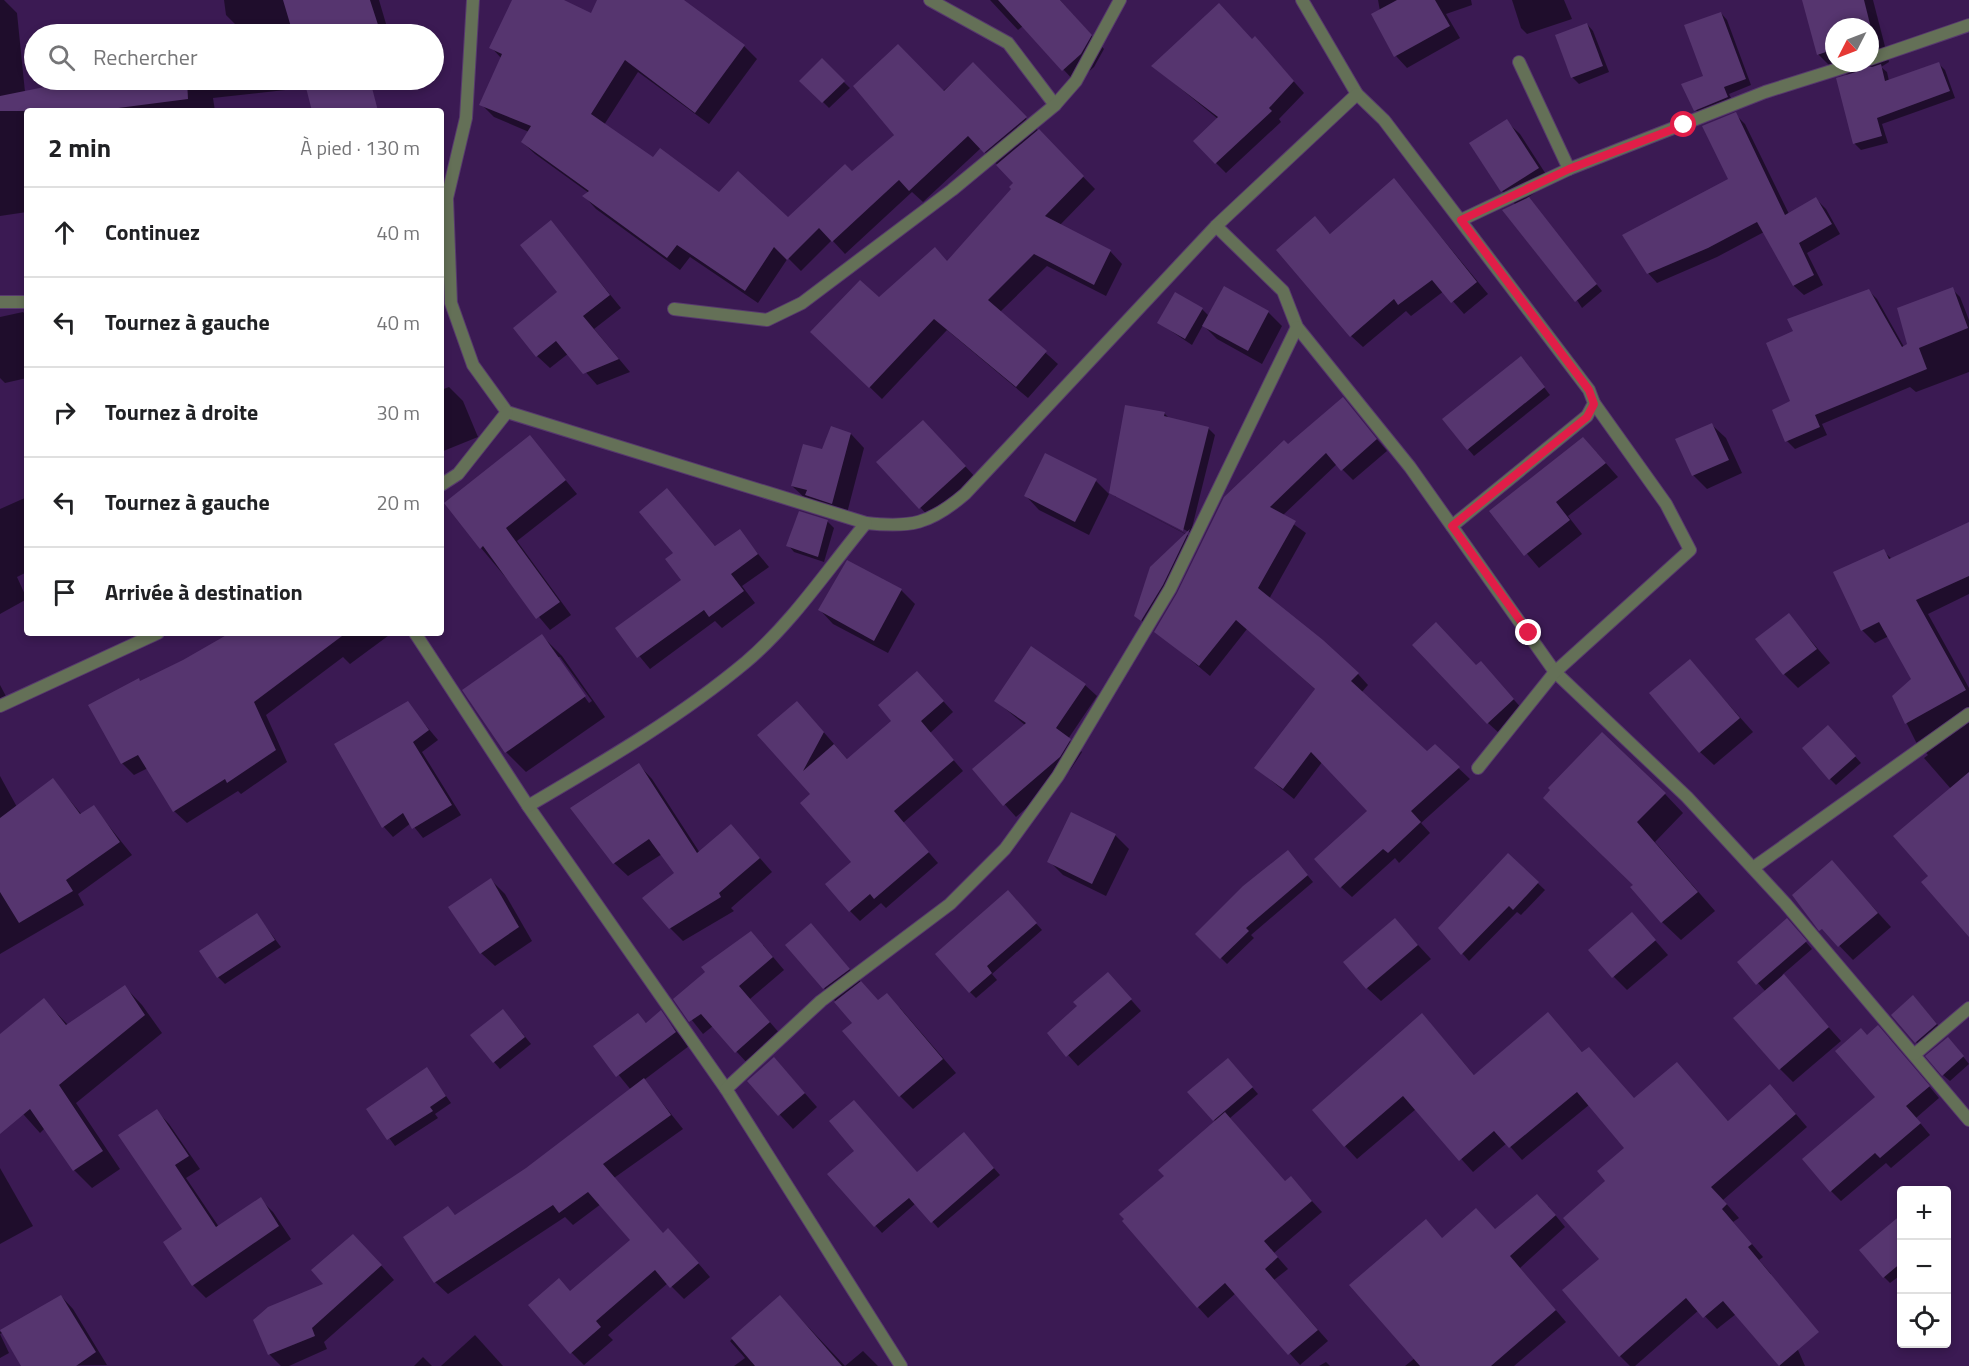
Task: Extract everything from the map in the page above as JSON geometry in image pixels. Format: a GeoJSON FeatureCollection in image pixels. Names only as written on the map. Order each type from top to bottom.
{"type":"FeatureCollection","features":[{"type":"Feature","properties":{"kind":"street"},"geometry":{"type":"LineString","coordinates":[[473,0],[466,118],[444,198],[451,303],[473,365],[507,412],[866,523],[891,526],[920,524],[943,513],[1011,446],[1216,226],[1357,94]]}},
{"type":"Feature","properties":{"kind":"street"},"geometry":{"type":"LineString","coordinates":[[930,0],[1008,44],[1055,105]]}},
{"type":"Feature","properties":{"kind":"street"},"geometry":{"type":"LineString","coordinates":[[674,309],[767,320],[802,303],[952,190],[1055,105],[1076,81],[1120,0]]}},
{"type":"Feature","properties":{"kind":"street"},"geometry":{"type":"LineString","coordinates":[[1302,0],[1357,94],[1384,120],[1589,390],[1594,404],[1666,504],[1690,550],[1556,672],[1478,768]]}},
{"type":"Feature","properties":{"kind":"street"},"geometry":{"type":"LineString","coordinates":[[1879,56],[1969,25]]}},
{"type":"Feature","properties":{"kind":"street"},"geometry":{"type":"LineString","coordinates":[[1519,62],[1569,169]]}},
{"type":"Feature","properties":{"kind":"street"},"geometry":{"type":"LineString","coordinates":[[1461,220],[1569,169],[1765,92],[1828,72]]}},
{"type":"Feature","properties":{"kind":"street"},"geometry":{"type":"LineString","coordinates":[[1216,226],[1283,291],[1297,327],[1362,406],[1452,526],[1556,672],[1687,797],[1753,868],[1915,1054],[1969,1120]]}},
{"type":"Feature","properties":{"kind":"street"},"geometry":{"type":"LineString","coordinates":[[0,302],[24,302]]}},
{"type":"Feature","properties":{"kind":"street"},"geometry":{"type":"LineString","coordinates":[[726,1089],[821,1001],[950,904],[1005,849],[1058,776],[1170,589],[1297,327]]}},
{"type":"Feature","properties":{"kind":"street"},"geometry":{"type":"LineString","coordinates":[[1452,526],[1587,417],[1594,404]]}},
{"type":"Feature","properties":{"kind":"street"},"geometry":{"type":"LineString","coordinates":[[444,483],[458,474],[507,412]]}},
{"type":"Feature","properties":{"kind":"street"},"geometry":{"type":"LineString","coordinates":[[528,806],[646,736],[746,661],[788,620],[866,523]]}},
{"type":"Feature","properties":{"kind":"street"},"geometry":{"type":"LineString","coordinates":[[0,706],[152,636]]}},
{"type":"Feature","properties":{"kind":"street"},"geometry":{"type":"LineString","coordinates":[[417,636],[528,806],[726,1089],[901,1366]]}},
{"type":"Feature","properties":{"kind":"street"},"geometry":{"type":"LineString","coordinates":[[1753,868],[1969,714]]}},
{"type":"Feature","properties":{"kind":"street"},"geometry":{"type":"LineString","coordinates":[[1915,1054],[1969,1008]]}},
{"type":"Feature","properties":{"kind":"building"},"geometry":{"type":"Polygon","coordinates":[[[283,0],[370,0],[378,24],[290,24],[283,0]]]}},
{"type":"Feature","properties":{"kind":"building"},"geometry":{"type":"Polygon","coordinates":[[[512,0],[564,0],[591,13],[597,0],[684,0],[745,45],[695,113],[625,60],[591,114],[653,157],[660,148],[719,192],[738,171],[788,217],[845,164],[852,171],[894,135],[853,86],[898,44],[944,91],[973,62],[1027,117],[984,153],[968,136],[909,191],[899,180],[832,242],[819,228],[787,260],[774,247],[745,291],[677,245],[667,258],[582,196],[589,191],[521,142],[531,126],[479,105],[502,54],[489,48],[512,0]]]}},
{"type":"Feature","properties":{"kind":"building"},"geometry":{"type":"Polygon","coordinates":[[[998,0],[1060,0],[1092,35],[1081,54],[1062,71],[998,0]]]}},
{"type":"Feature","properties":{"kind":"building"},"geometry":{"type":"Polygon","coordinates":[[[1397,0],[1435,0],[1450,26],[1394,57],[1371,14],[1397,0]]]}},
{"type":"Feature","properties":{"kind":"building"},"geometry":{"type":"Polygon","coordinates":[[[1802,0],[1864,0],[1868,18],[1825,18],[1825,52],[1817,55],[1802,0]]]}},
{"type":"Feature","properties":{"kind":"building"},"geometry":{"type":"Polygon","coordinates":[[[1219,3],[1252,39],[1255,36],[1294,81],[1269,108],[1272,111],[1215,164],[1193,141],[1218,117],[1151,66],[1219,3]]]}},
{"type":"Feature","properties":{"kind":"building"},"geometry":{"type":"Polygon","coordinates":[[[1721,12],[1746,79],[1724,87],[1728,97],[1694,111],[1681,84],[1703,76],[1684,25],[1721,12]]]}},
{"type":"Feature","properties":{"kind":"building"},"geometry":{"type":"Polygon","coordinates":[[[1587,23],[1603,66],[1571,78],[1555,35],[1587,23]]]}},
{"type":"Feature","properties":{"kind":"building"},"geometry":{"type":"Polygon","coordinates":[[[822,58],[845,81],[822,103],[799,81],[822,58]]]}},
{"type":"Feature","properties":{"kind":"building"},"geometry":{"type":"Polygon","coordinates":[[[1939,62],[1950,91],[1877,118],[1882,136],[1853,144],[1836,78],[1856,72],[1879,72],[1881,64],[1885,81],[1939,62]]]}},
{"type":"Feature","properties":{"kind":"building"},"geometry":{"type":"Polygon","coordinates":[[[30,90],[188,90],[188,99],[118,108],[24,108],[24,111],[0,111],[0,96],[30,90]]]}},
{"type":"Feature","properties":{"kind":"building"},"geometry":{"type":"Polygon","coordinates":[[[307,90],[373,90],[377,108],[311,108],[307,90]]]}},
{"type":"Feature","properties":{"kind":"building"},"geometry":{"type":"Polygon","coordinates":[[[1736,112],[1785,215],[1816,197],[1832,224],[1799,243],[1814,275],[1793,286],[1757,222],[1708,248],[1647,274],[1622,235],[1728,179],[1702,126],[1736,112]]]}},
{"type":"Feature","properties":{"kind":"building"},"geometry":{"type":"Polygon","coordinates":[[[1507,119],[1539,168],[1501,192],[1469,143],[1507,119]]]}},
{"type":"Feature","properties":{"kind":"building"},"geometry":{"type":"Polygon","coordinates":[[[1039,129],[1084,176],[1045,216],[1111,250],[1094,285],[1034,254],[988,300],[1047,351],[1016,387],[934,319],[869,388],[810,332],[860,280],[879,297],[935,247],[947,261],[1011,189],[1009,187],[1013,183],[996,165],[1039,129]]]}},
{"type":"Feature","properties":{"kind":"building"},"geometry":{"type":"Polygon","coordinates":[[[1394,178],[1477,282],[1451,303],[1432,280],[1398,305],[1394,299],[1350,337],[1276,250],[1315,216],[1330,234],[1394,178]]]}},
{"type":"Feature","properties":{"kind":"building"},"geometry":{"type":"Polygon","coordinates":[[[1529,197],[1597,284],[1575,302],[1502,210],[1529,197]]]}},
{"type":"Feature","properties":{"kind":"building"},"geometry":{"type":"Polygon","coordinates":[[[551,220],[610,295],[583,316],[619,359],[583,374],[556,341],[536,357],[513,328],[557,292],[520,245],[551,220]]]}},
{"type":"Feature","properties":{"kind":"building"},"geometry":{"type":"Polygon","coordinates":[[[1224,286],[1269,311],[1248,351],[1202,326],[1224,286]]]}},
{"type":"Feature","properties":{"kind":"building"},"geometry":{"type":"Polygon","coordinates":[[[1953,287],[1968,328],[1919,348],[1927,369],[1815,415],[1820,427],[1785,442],[1772,410],[1790,401],[1766,343],[1793,331],[1787,319],[1869,289],[1902,347],[1907,344],[1897,308],[1953,287]]]}},
{"type":"Feature","properties":{"kind":"building"},"geometry":{"type":"Polygon","coordinates":[[[1175,292],[1203,308],[1185,339],[1157,323],[1175,292]]]}},
{"type":"Feature","properties":{"kind":"building"},"geometry":{"type":"Polygon","coordinates":[[[1521,356],[1545,387],[1467,450],[1442,419],[1521,356]]]}},
{"type":"Feature","properties":{"kind":"building"},"geometry":{"type":"Polygon","coordinates":[[[1343,397],[1377,439],[1341,471],[1326,453],[1270,507],[1296,521],[1258,588],[1323,640],[1359,673],[1351,681],[1427,751],[1435,744],[1460,767],[1411,811],[1421,822],[1388,853],[1383,849],[1340,888],[1314,859],[1367,811],[1311,752],[1283,789],[1254,768],[1315,689],[1236,620],[1199,666],[1154,632],[1177,593],[1224,497],[1284,440],[1288,444],[1343,397]]]}},
{"type":"Feature","properties":{"kind":"building"},"geometry":{"type":"Polygon","coordinates":[[[1125,405],[1165,412],[1164,416],[1209,427],[1183,531],[1109,493],[1125,405]]]}},
{"type":"Feature","properties":{"kind":"building"},"geometry":{"type":"Polygon","coordinates":[[[923,420],[966,466],[919,509],[876,462],[923,420]]]}},
{"type":"Feature","properties":{"kind":"building"},"geometry":{"type":"Polygon","coordinates":[[[1712,423],[1729,460],[1692,476],[1675,439],[1712,423]]]}},
{"type":"Feature","properties":{"kind":"building"},"geometry":{"type":"Polygon","coordinates":[[[831,426],[851,433],[832,504],[805,495],[807,490],[791,486],[803,444],[822,449],[831,426]]]}},
{"type":"Feature","properties":{"kind":"building"},"geometry":{"type":"Polygon","coordinates":[[[530,435],[566,480],[506,528],[560,602],[536,619],[483,546],[480,549],[444,503],[530,435]]]}},
{"type":"Feature","properties":{"kind":"building"},"geometry":{"type":"Polygon","coordinates":[[[1583,437],[1606,463],[1556,502],[1570,520],[1524,556],[1489,511],[1583,437]]]}},
{"type":"Feature","properties":{"kind":"building"},"geometry":{"type":"Polygon","coordinates":[[[1045,453],[1097,479],[1075,522],[1024,496],[1045,453]]]}},
{"type":"Feature","properties":{"kind":"building"},"geometry":{"type":"Polygon","coordinates":[[[667,488],[715,546],[740,529],[758,554],[731,574],[744,591],[709,617],[704,610],[637,658],[615,628],[681,580],[665,559],[673,553],[639,512],[667,488]]]}},
{"type":"Feature","properties":{"kind":"building"},"geometry":{"type":"Polygon","coordinates":[[[799,511],[828,520],[818,557],[786,546],[799,511]]]}},
{"type":"Feature","properties":{"kind":"building"},"geometry":{"type":"Polygon","coordinates":[[[1969,522],[1969,576],[1916,600],[1966,690],[1905,724],[1892,696],[1911,679],[1879,622],[1861,631],[1833,572],[1884,549],[1889,559],[1969,522]]]}},
{"type":"Feature","properties":{"kind":"building"},"geometry":{"type":"Polygon","coordinates":[[[1190,529],[1163,585],[1141,621],[1134,616],[1150,567],[1190,529]]]}},
{"type":"Feature","properties":{"kind":"building"},"geometry":{"type":"Polygon","coordinates":[[[847,560],[902,589],[874,641],[818,610],[847,560]]]}},
{"type":"Feature","properties":{"kind":"building"},"geometry":{"type":"Polygon","coordinates":[[[1789,613],[1817,649],[1783,675],[1755,639],[1789,613]]]}},
{"type":"Feature","properties":{"kind":"building"},"geometry":{"type":"Polygon","coordinates":[[[1436,622],[1476,665],[1481,661],[1514,699],[1487,724],[1412,645],[1436,622]]]}},
{"type":"Feature","properties":{"kind":"building"},"geometry":{"type":"Polygon","coordinates":[[[542,634],[586,696],[505,753],[462,690],[542,634]]]}},
{"type":"Feature","properties":{"kind":"building"},"geometry":{"type":"Polygon","coordinates":[[[225,636],[342,636],[254,702],[276,750],[227,783],[225,779],[173,812],[138,755],[121,764],[88,705],[139,678],[140,681],[225,636]]]}},
{"type":"Feature","properties":{"kind":"building"},"geometry":{"type":"Polygon","coordinates":[[[1031,646],[1086,684],[1056,728],[1071,739],[1060,757],[1003,806],[972,769],[1026,723],[994,701],[1031,646]]]}},
{"type":"Feature","properties":{"kind":"building"},"geometry":{"type":"Polygon","coordinates":[[[1690,659],[1740,718],[1699,753],[1649,693],[1690,659]]]}},
{"type":"Feature","properties":{"kind":"building"},"geometry":{"type":"Polygon","coordinates":[[[917,671],[944,701],[921,721],[954,760],[894,811],[929,852],[874,899],[870,894],[849,912],[825,884],[851,862],[800,803],[810,794],[757,735],[797,701],[824,732],[803,771],[834,744],[847,759],[891,721],[878,705],[917,671]]]}},
{"type":"Feature","properties":{"kind":"building"},"geometry":{"type":"Polygon","coordinates":[[[408,701],[429,730],[413,742],[452,805],[412,829],[403,813],[382,828],[334,744],[408,701]]]}},
{"type":"Feature","properties":{"kind":"building"},"geometry":{"type":"Polygon","coordinates":[[[1828,725],[1856,756],[1829,780],[1802,748],[1828,725]]]}},
{"type":"Feature","properties":{"kind":"building"},"geometry":{"type":"Polygon","coordinates":[[[1602,732],[1666,793],[1637,822],[1698,892],[1661,923],[1630,887],[1633,885],[1543,798],[1550,790],[1548,788],[1602,732]]]}},
{"type":"Feature","properties":{"kind":"building"},"geometry":{"type":"Polygon","coordinates":[[[639,763],[697,853],[731,824],[760,858],[719,893],[721,897],[669,929],[642,898],[674,873],[649,839],[613,864],[570,808],[639,763]]]}},
{"type":"Feature","properties":{"kind":"building"},"geometry":{"type":"Polygon","coordinates":[[[1969,772],[1969,937],[1921,882],[1928,876],[1893,836],[1969,772]]]}},
{"type":"Feature","properties":{"kind":"building"},"geometry":{"type":"Polygon","coordinates":[[[53,778],[80,814],[94,805],[120,842],[66,880],[73,891],[19,923],[0,892],[0,818],[53,778]]]}},
{"type":"Feature","properties":{"kind":"building"},"geometry":{"type":"Polygon","coordinates":[[[1071,812],[1116,834],[1092,884],[1047,862],[1071,812]]]}},
{"type":"Feature","properties":{"kind":"building"},"geometry":{"type":"Polygon","coordinates":[[[1288,850],[1308,875],[1246,928],[1249,931],[1220,959],[1195,934],[1243,886],[1288,850]]]}},
{"type":"Feature","properties":{"kind":"building"},"geometry":{"type":"Polygon","coordinates":[[[1508,853],[1539,882],[1513,910],[1509,906],[1461,955],[1438,928],[1508,853]]]}},
{"type":"Feature","properties":{"kind":"building"},"geometry":{"type":"Polygon","coordinates":[[[1832,860],[1878,913],[1838,947],[1822,929],[1819,931],[1792,895],[1832,860]]]}},
{"type":"Feature","properties":{"kind":"building"},"geometry":{"type":"Polygon","coordinates":[[[491,878],[519,927],[480,954],[448,907],[491,878]]]}},
{"type":"Feature","properties":{"kind":"building"},"geometry":{"type":"Polygon","coordinates":[[[1008,890],[1037,923],[987,966],[992,973],[969,993],[935,954],[1008,890]]]}},
{"type":"Feature","properties":{"kind":"building"},"geometry":{"type":"Polygon","coordinates":[[[1632,912],[1656,940],[1612,978],[1588,950],[1632,912]]]}},
{"type":"Feature","properties":{"kind":"building"},"geometry":{"type":"Polygon","coordinates":[[[257,913],[275,940],[217,978],[199,951],[257,913]]]}},
{"type":"Feature","properties":{"kind":"building"},"geometry":{"type":"Polygon","coordinates":[[[1395,918],[1418,945],[1366,989],[1343,962],[1395,918]]]}},
{"type":"Feature","properties":{"kind":"building"},"geometry":{"type":"Polygon","coordinates":[[[1787,918],[1807,941],[1756,985],[1737,962],[1787,918]]]}},
{"type":"Feature","properties":{"kind":"building"},"geometry":{"type":"Polygon","coordinates":[[[811,923],[850,969],[823,989],[785,945],[811,923]]]}},
{"type":"Feature","properties":{"kind":"building"},"geometry":{"type":"Polygon","coordinates":[[[751,931],[773,957],[739,986],[770,1022],[735,1053],[701,1014],[689,1022],[673,999],[705,972],[701,967],[751,931]]]}},
{"type":"Feature","properties":{"kind":"building"},"geometry":{"type":"Polygon","coordinates":[[[1108,972],[1132,999],[1066,1057],[1047,1033],[1077,1006],[1073,1002],[1108,972]]]}},
{"type":"Feature","properties":{"kind":"building"},"geometry":{"type":"Polygon","coordinates":[[[1784,974],[1829,1027],[1779,1070],[1733,1018],[1784,974]]]}},
{"type":"Feature","properties":{"kind":"building"},"geometry":{"type":"Polygon","coordinates":[[[861,981],[878,1000],[887,993],[943,1059],[899,1097],[842,1031],[852,1023],[834,1002],[861,981]]]}},
{"type":"Feature","properties":{"kind":"building"},"geometry":{"type":"Polygon","coordinates":[[[125,985],[145,1015],[59,1085],[103,1151],[73,1171],[30,1109],[0,1134],[0,1034],[44,998],[66,1025],[125,985]]]}},
{"type":"Feature","properties":{"kind":"building"},"geometry":{"type":"Polygon","coordinates":[[[1913,995],[1937,1024],[1915,1043],[1891,1015],[1913,995]]]}},
{"type":"Feature","properties":{"kind":"building"},"geometry":{"type":"Polygon","coordinates":[[[503,1009],[525,1037],[493,1063],[470,1035],[503,1009]]]}},
{"type":"Feature","properties":{"kind":"building"},"geometry":{"type":"Polygon","coordinates":[[[661,1010],[676,1032],[616,1077],[593,1046],[638,1013],[646,1023],[661,1010]]]}},
{"type":"Feature","properties":{"kind":"building"},"geometry":{"type":"Polygon","coordinates":[[[1548,1012],[1582,1052],[1589,1047],[1634,1098],[1677,1062],[1728,1121],[1770,1084],[1796,1114],[1711,1187],[1727,1204],[1722,1209],[1752,1244],[1748,1247],[1819,1332],[1779,1366],[1723,1301],[1703,1318],[1686,1298],[1619,1357],[1562,1290],[1599,1259],[1563,1218],[1605,1181],[1597,1171],[1624,1148],[1577,1092],[1509,1148],[1494,1131],[1459,1161],[1403,1096],[1344,1147],[1312,1110],[1422,1013],[1474,1075],[1548,1012]]]}},
{"type":"Feature","properties":{"kind":"building"},"geometry":{"type":"Polygon","coordinates":[[[1878,1025],[1930,1086],[1906,1106],[1921,1123],[1880,1158],[1875,1153],[1830,1192],[1802,1159],[1875,1097],[1835,1051],[1861,1028],[1867,1035],[1878,1025]]]}},
{"type":"Feature","properties":{"kind":"building"},"geometry":{"type":"Polygon","coordinates":[[[1948,1037],[1964,1056],[1942,1076],[1925,1056],[1948,1037]]]}},
{"type":"Feature","properties":{"kind":"building"},"geometry":{"type":"Polygon","coordinates":[[[774,1057],[805,1093],[778,1116],[747,1081],[774,1057]]]}},
{"type":"Feature","properties":{"kind":"building"},"geometry":{"type":"Polygon","coordinates":[[[1228,1058],[1253,1087],[1213,1121],[1187,1092],[1228,1058]]]}},
{"type":"Feature","properties":{"kind":"building"},"geometry":{"type":"Polygon","coordinates":[[[427,1067],[446,1096],[430,1107],[433,1111],[387,1140],[366,1109],[427,1067]]]}},
{"type":"Feature","properties":{"kind":"building"},"geometry":{"type":"Polygon","coordinates":[[[644,1078],[671,1115],[603,1164],[663,1233],[668,1228],[699,1263],[670,1288],[655,1270],[596,1321],[601,1327],[570,1354],[528,1305],[559,1278],[570,1291],[630,1240],[588,1192],[559,1213],[553,1205],[434,1283],[403,1237],[448,1206],[455,1215],[526,1168],[644,1078]]]}},
{"type":"Feature","properties":{"kind":"building"},"geometry":{"type":"Polygon","coordinates":[[[854,1100],[917,1172],[964,1132],[994,1168],[931,1223],[909,1198],[874,1227],[827,1174],[854,1151],[829,1121],[854,1100]]]}},
{"type":"Feature","properties":{"kind":"building"},"geometry":{"type":"Polygon","coordinates":[[[157,1109],[189,1156],[175,1165],[216,1227],[261,1197],[279,1226],[192,1286],[163,1242],[182,1229],[118,1135],[157,1109]]]}},
{"type":"Feature","properties":{"kind":"building"},"geometry":{"type":"Polygon","coordinates":[[[1225,1112],[1285,1181],[1291,1176],[1312,1201],[1264,1241],[1278,1257],[1265,1269],[1318,1330],[1288,1355],[1225,1283],[1197,1308],[1122,1221],[1124,1219],[1119,1214],[1164,1176],[1158,1170],[1225,1112]]]}},
{"type":"Feature","properties":{"kind":"building"},"geometry":{"type":"Polygon","coordinates":[[[1537,1194],[1556,1215],[1510,1256],[1556,1310],[1491,1366],[1420,1366],[1349,1285],[1426,1219],[1442,1238],[1476,1208],[1495,1229],[1537,1194]]]}},
{"type":"Feature","properties":{"kind":"building"},"geometry":{"type":"Polygon","coordinates":[[[1897,1218],[1897,1266],[1883,1278],[1859,1250],[1897,1218]]]}},
{"type":"Feature","properties":{"kind":"building"},"geometry":{"type":"Polygon","coordinates":[[[353,1234],[382,1265],[312,1328],[315,1336],[268,1355],[253,1320],[268,1307],[323,1284],[311,1270],[353,1234]]]}},
{"type":"Feature","properties":{"kind":"building"},"geometry":{"type":"Polygon","coordinates":[[[61,1295],[96,1352],[76,1366],[21,1366],[0,1330],[61,1295]]]}},
{"type":"Feature","properties":{"kind":"building"},"geometry":{"type":"Polygon","coordinates":[[[780,1295],[842,1366],[755,1366],[731,1338],[780,1295]]]}},
{"type":"Feature","properties":{"kind":"route"},"geometry":{"type":"LineString","coordinates":[[1529,633],[1452,526],[1587,417],[1594,404],[1589,390],[1461,220],[1569,169],[1582,166],[1684,125]]}}]}
